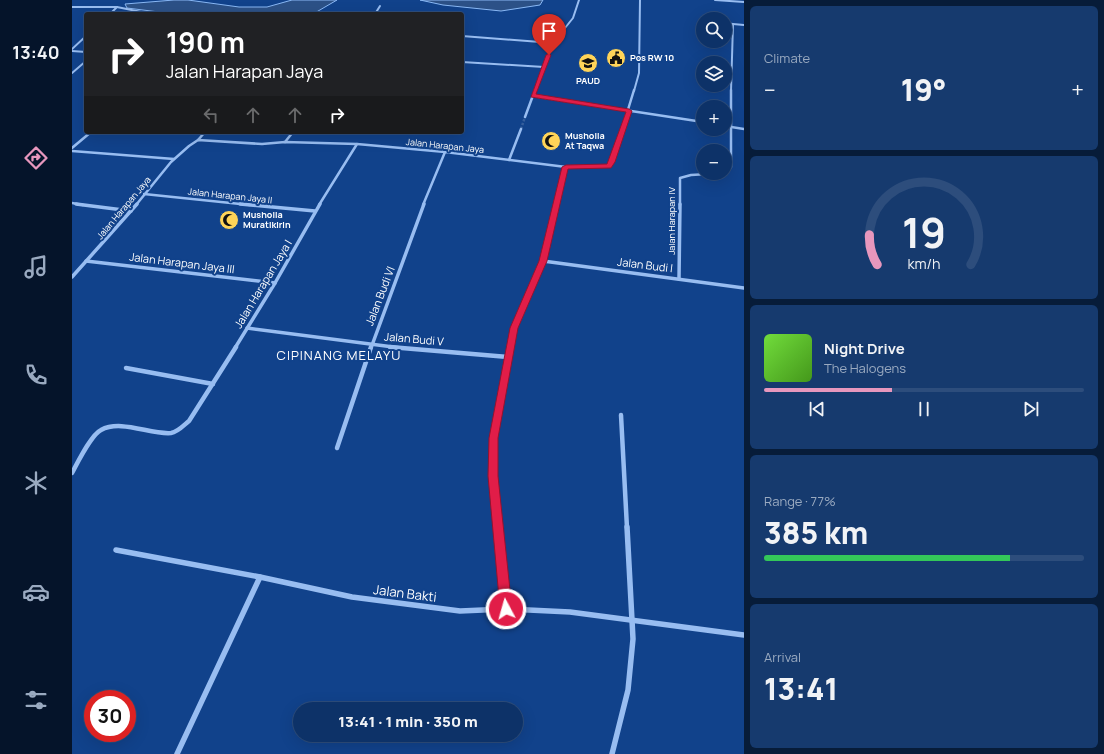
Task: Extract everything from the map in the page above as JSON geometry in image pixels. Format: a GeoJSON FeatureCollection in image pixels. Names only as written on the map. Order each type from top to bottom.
{"type":"FeatureCollection","features":[{"type":"Feature","properties":{"kind":"street"},"geometry":{"type":"LineString","coordinates":[[525,117],[553,43],[573,18],[579,0]]}},
{"type":"Feature","properties":{"kind":"street"},"geometry":{"type":"LineString","coordinates":[[629,111],[639,73],[640,0]]}},
{"type":"Feature","properties":{"kind":"street"},"geometry":{"type":"LineString","coordinates":[[715,0],[744,2]]}},
{"type":"Feature","properties":{"kind":"street"},"geometry":{"type":"LineString","coordinates":[[376,12],[380,6]]}},
{"type":"Feature","properties":{"kind":"street"},"geometry":{"type":"LineString","coordinates":[[72,7],[117,7],[141,12]]}},
{"type":"Feature","properties":{"kind":"street"},"geometry":{"type":"LineString","coordinates":[[112,12],[117,7]]}},
{"type":"Feature","properties":{"kind":"street"},"geometry":{"type":"LineString","coordinates":[[733,24],[744,25]]}},
{"type":"Feature","properties":{"kind":"street","name":"Jalan Harapan IV"},"geometry":{"type":"LineString","coordinates":[[731,100],[733,24]]}},
{"type":"Feature","properties":{"kind":"street"},"geometry":{"type":"LineString","coordinates":[[464,36],[553,43]]}},
{"type":"Feature","properties":{"kind":"street"},"geometry":{"type":"LineString","coordinates":[[72,50],[84,38]]}},
{"type":"Feature","properties":{"kind":"street"},"geometry":{"type":"LineString","coordinates":[[72,50],[84,52]]}},
{"type":"Feature","properties":{"kind":"street"},"geometry":{"type":"LineString","coordinates":[[464,62],[544,67]]}},
{"type":"Feature","properties":{"kind":"street"},"geometry":{"type":"LineString","coordinates":[[72,74],[84,63]]}},
{"type":"Feature","properties":{"kind":"street"},"geometry":{"type":"LineString","coordinates":[[533,96],[696,121]]}},
{"type":"Feature","properties":{"kind":"street","name":"Jalan Harapan Jaya"},"geometry":{"type":"LineString","coordinates":[[72,278],[174,159],[190,144],[198,140],[262,144],[286,142],[357,144],[445,152],[566,167],[605,167],[609,166],[612,162],[629,111]]}},
{"type":"Feature","properties":{"kind":"street"},"geometry":{"type":"LineString","coordinates":[[732,127],[744,129]]}},
{"type":"Feature","properties":{"kind":"street"},"geometry":{"type":"LineString","coordinates":[[508,160],[521,129]]}},
{"type":"Feature","properties":{"kind":"street"},"geometry":{"type":"LineString","coordinates":[[72,150],[89,134]]}},
{"type":"Feature","properties":{"kind":"street"},"geometry":{"type":"LineString","coordinates":[[198,140],[203,134]]}},
{"type":"Feature","properties":{"kind":"street"},"geometry":{"type":"LineString","coordinates":[[286,142],[292,134]]}},
{"type":"Feature","properties":{"kind":"street","name":"Jalan Harapan IV"},"geometry":{"type":"LineString","coordinates":[[679,279],[680,178],[687,174],[726,173],[731,167],[730,136]]}},
{"type":"Feature","properties":{"kind":"street","name":"Jalan Harapan Jaya I"},"geometry":{"type":"LineString","coordinates":[[72,473],[94,436],[101,430],[113,427],[172,433],[179,430],[189,421],[275,284],[316,211],[357,144]]}},
{"type":"Feature","properties":{"kind":"street"},"geometry":{"type":"LineString","coordinates":[[72,150],[174,159]]}},
{"type":"Feature","properties":{"kind":"street","name":"Jalan Budi VI"},"geometry":{"type":"LineString","coordinates":[[337,448],[371,345],[445,152]]}},
{"type":"Feature","properties":{"kind":"street"},"geometry":{"type":"LineString","coordinates":[[506,609],[493,476],[494,438],[514,328],[543,261],[566,167]]}},
{"type":"Feature","properties":{"kind":"street","name":"Jalan Harapan Jaya II"},"geometry":{"type":"LineString","coordinates":[[144,194],[316,211]]}},
{"type":"Feature","properties":{"kind":"street"},"geometry":{"type":"LineString","coordinates":[[72,204],[131,211]]}},
{"type":"Feature","properties":{"kind":"street","name":"Jalan Harapan Jaya III"},"geometry":{"type":"LineString","coordinates":[[86,261],[275,284]]}},
{"type":"Feature","properties":{"kind":"street","name":"Jalan Budi I"},"geometry":{"type":"LineString","coordinates":[[543,261],[744,288]]}},
{"type":"Feature","properties":{"kind":"street","name":"Jalan Budi V"},"geometry":{"type":"LineString","coordinates":[[248,328],[371,345],[508,357]]}},
{"type":"Feature","properties":{"kind":"street"},"geometry":{"type":"LineString","coordinates":[[126,368],[213,384]]}},
{"type":"Feature","properties":{"kind":"street"},"geometry":{"type":"LineString","coordinates":[[612,754],[628,690],[633,639],[621,415]]}},
{"type":"Feature","properties":{"kind":"street","name":"Jalan Bakti"},"geometry":{"type":"LineString","coordinates":[[116,550],[260,577],[352,597],[460,610],[506,609],[570,612],[632,622],[744,635]]}},
{"type":"Feature","properties":{"kind":"street"},"geometry":{"type":"LineString","coordinates":[[177,754],[260,577]]}},
{"type":"Feature","properties":{"kind":"water"},"geometry":{"type":"Polygon","coordinates":[[[188,0],[239,7],[267,7],[292,0],[337,0],[316,12],[159,12],[127,8],[125,4],[188,0]]]}},
{"type":"Feature","properties":{"kind":"water"},"geometry":{"type":"Polygon","coordinates":[[[420,0],[543,0],[540,5],[501,11],[443,5],[420,0]]]}},
{"type":"Feature","properties":{"kind":"tunnel"},"geometry":{"type":"LineString","coordinates":[[521,129],[525,117]]}},
{"type":"Feature","properties":{"kind":"place","name":"Pos RW 10"},"geometry":{"type":"Point","coordinates":[616,58]}},
{"type":"Feature","properties":{"kind":"place","name":"PAUD"},"geometry":{"type":"Point","coordinates":[588,63]}},
{"type":"Feature","properties":{"kind":"place","name":"Musholla At Taqwa"},"geometry":{"type":"Point","coordinates":[551,141]}},
{"type":"Feature","properties":{"kind":"place","name":"Musholla Muratikirin"},"geometry":{"type":"Point","coordinates":[229,220]}},
{"type":"Feature","properties":{"kind":"district","name":"CIPINANG MELAYU"},"geometry":{"type":"Point","coordinates":[339,355]}},
{"type":"Feature","properties":{"kind":"route"},"geometry":{"type":"LineString","coordinates":[[506,609],[493,476],[494,438],[514,328],[520,312],[538,277],[566,167],[609,166],[612,162],[629,111],[533,96],[549,55]]}}]}
